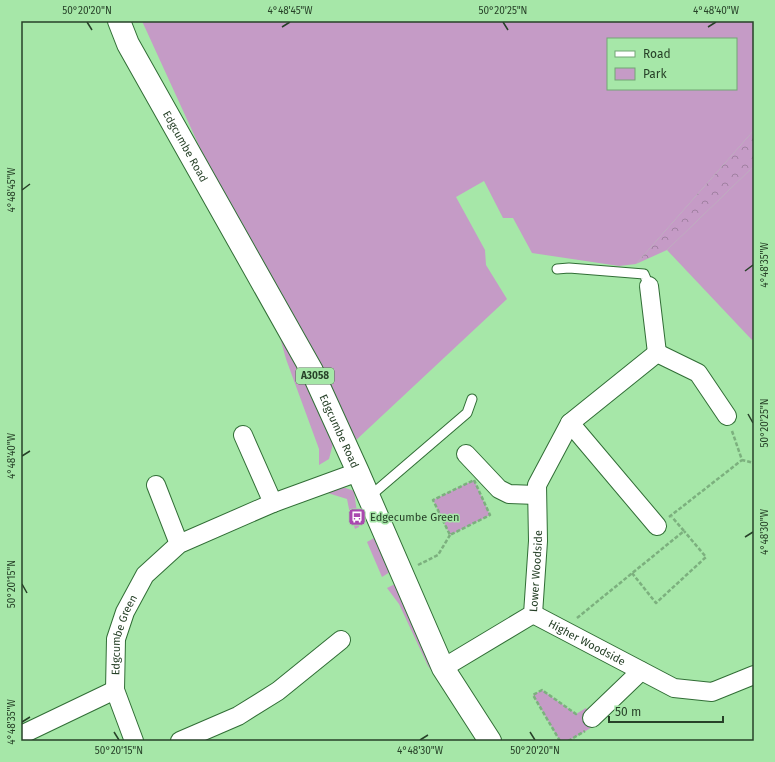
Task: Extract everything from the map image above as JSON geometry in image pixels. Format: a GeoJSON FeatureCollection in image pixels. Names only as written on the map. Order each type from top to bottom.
{"type":"FeatureCollection","features":[{"type":"Feature","properties":{"kind":"main road","name":"Edgcumbe Road"},"geometry":{"type":"LineString","coordinates":[[119,21],[128,44],[312,371],[358,472],[443,668],[490,741]]}},
{"type":"Feature","properties":{"kind":"street"},"geometry":{"type":"LineString","coordinates":[[648,286],[657,353],[698,373],[726,416]]}},
{"type":"Feature","properties":{"kind":"street","name":"Lower Woodside"},"geometry":{"type":"LineString","coordinates":[[443,668],[533,614],[538,541],[537,485],[570,423],[657,353]]}},
{"type":"Feature","properties":{"kind":"street"},"geometry":{"type":"LineString","coordinates":[[570,423],[663,521]]}},
{"type":"Feature","properties":{"kind":"street"},"geometry":{"type":"LineString","coordinates":[[243,436],[273,503]]}},
{"type":"Feature","properties":{"kind":"street"},"geometry":{"type":"LineString","coordinates":[[466,454],[499,489],[510,494],[537,495]]}},
{"type":"Feature","properties":{"kind":"street","name":"Edgcumbe Green"},"geometry":{"type":"LineString","coordinates":[[134,741],[115,690],[116,639],[125,612],[145,575],[179,544],[273,503],[358,472]]}},
{"type":"Feature","properties":{"kind":"street"},"geometry":{"type":"LineString","coordinates":[[156,485],[179,544]]}},
{"type":"Feature","properties":{"kind":"street","name":"Higher Woodside"},"geometry":{"type":"LineString","coordinates":[[533,614],[674,688],[712,692],[754,675]]}},
{"type":"Feature","properties":{"kind":"street"},"geometry":{"type":"LineString","coordinates":[[180,741],[238,716],[271,695],[341,640]]}},
{"type":"Feature","properties":{"kind":"street","name":"Higher Woodside"},"geometry":{"type":"LineString","coordinates":[[592,718],[641,670]]}},
{"type":"Feature","properties":{"kind":"street"},"geometry":{"type":"LineString","coordinates":[[21,735],[115,690]]}},
{"type":"Feature","properties":{"kind":"lane"},"geometry":{"type":"LineString","coordinates":[[557,269],[569,268],[644,274],[648,286]]}},
{"type":"Feature","properties":{"kind":"lane"},"geometry":{"type":"LineString","coordinates":[[369,497],[468,413],[472,399]]}},
{"type":"Feature","properties":{"kind":"path"},"geometry":{"type":"LineString","coordinates":[[726,416],[742,460]]}},
{"type":"Feature","properties":{"kind":"path"},"geometry":{"type":"LineString","coordinates":[[742,460],[754,463]]}},
{"type":"Feature","properties":{"kind":"path"},"geometry":{"type":"LineString","coordinates":[[632,573],[656,603],[706,557],[684,531],[663,521],[742,460]]}},
{"type":"Feature","properties":{"kind":"path"},"geometry":{"type":"LineString","coordinates":[[474,480],[490,515],[450,535],[433,500],[474,480]]}},
{"type":"Feature","properties":{"kind":"path"},"geometry":{"type":"LineString","coordinates":[[563,629],[684,531]]}},
{"type":"Feature","properties":{"kind":"path"},"geometry":{"type":"LineString","coordinates":[[560,741],[534,695],[542,690],[576,714],[586,708],[592,718]]}},
{"type":"Feature","properties":{"kind":"green space"},"geometry":{"type":"Polygon","coordinates":[[[142,21],[754,21],[754,130],[636,264],[619,266],[532,253],[513,218],[503,218],[484,181],[456,197],[485,250],[486,265],[507,299],[354,442],[244,229],[201,150],[142,21]]]}},
{"type":"Feature","properties":{"kind":"green space"},"geometry":{"type":"Polygon","coordinates":[[[754,130],[754,166],[667,250],[636,264],[754,130]]]}},
{"type":"Feature","properties":{"kind":"green space"},"geometry":{"type":"Polygon","coordinates":[[[754,166],[754,337],[752,340],[667,250],[754,166]]]}},
{"type":"Feature","properties":{"kind":"green space"},"geometry":{"type":"Polygon","coordinates":[[[278,330],[315,396],[334,440],[329,459],[319,465],[319,449],[286,359],[278,330]]]}},
{"type":"Feature","properties":{"kind":"green space"},"geometry":{"type":"Polygon","coordinates":[[[474,480],[490,515],[450,535],[433,500],[474,480]]]}},
{"type":"Feature","properties":{"kind":"green space"},"geometry":{"type":"Polygon","coordinates":[[[337,485],[354,491],[359,527],[355,529],[347,499],[318,490],[337,485]]]}},
{"type":"Feature","properties":{"kind":"green space"},"geometry":{"type":"Polygon","coordinates":[[[374,538],[390,572],[382,577],[367,542],[374,538]]]}},
{"type":"Feature","properties":{"kind":"green space"},"geometry":{"type":"Polygon","coordinates":[[[395,584],[437,669],[431,670],[428,666],[399,604],[387,588],[395,584]]]}},
{"type":"Feature","properties":{"kind":"green space"},"geometry":{"type":"Polygon","coordinates":[[[542,690],[576,714],[586,708],[596,725],[568,741],[560,741],[533,695],[542,690]]]}},
{"type":"Feature","properties":{"kind":"place","name":"Edgecumbe Green"},"geometry":{"type":"Point","coordinates":[357,517]}}]}
